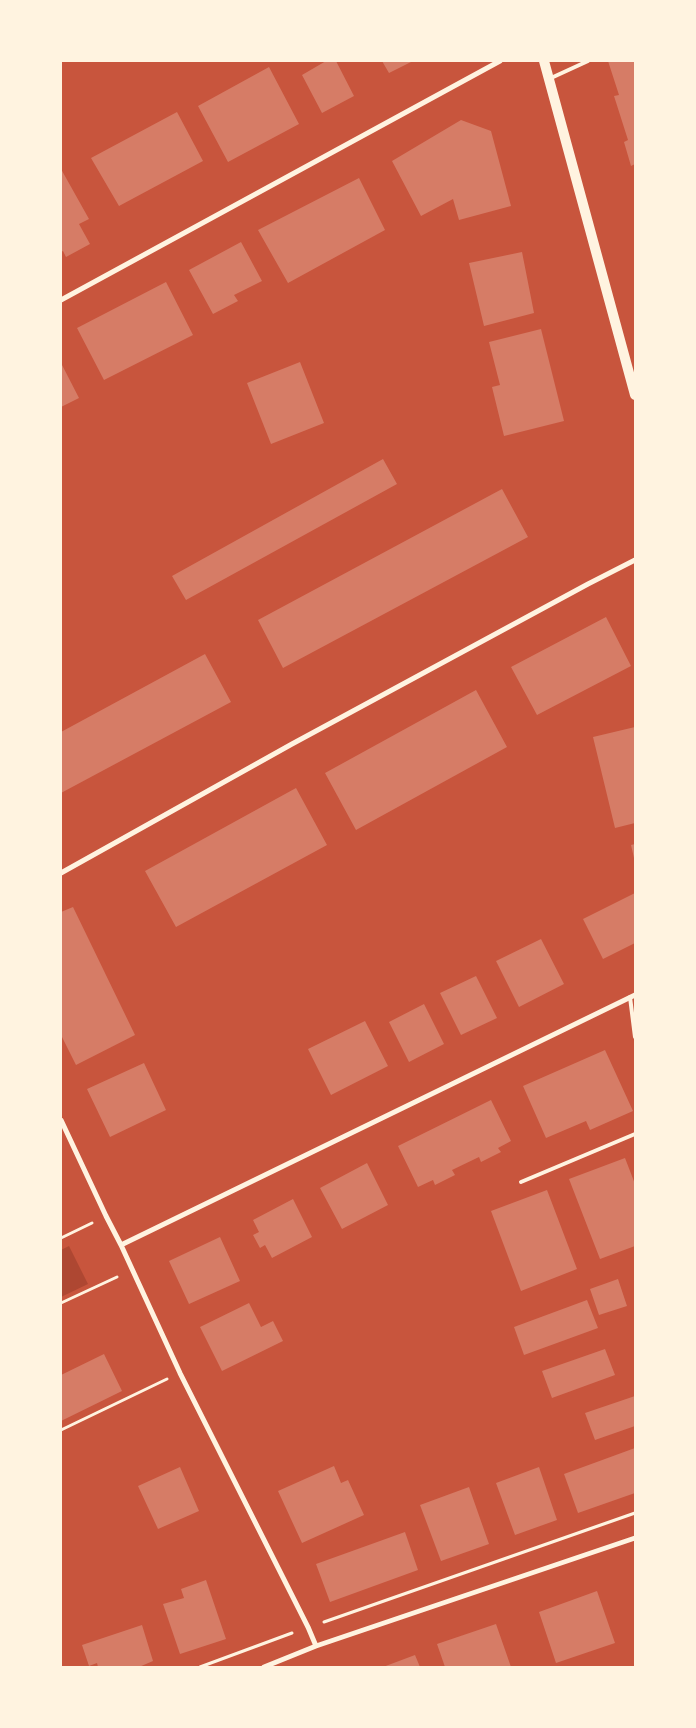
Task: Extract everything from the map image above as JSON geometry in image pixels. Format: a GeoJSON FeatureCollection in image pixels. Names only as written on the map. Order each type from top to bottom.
{"type":"FeatureCollection","features":[{"type":"Feature","properties":{"kind":"main road"},"geometry":{"type":"LineString","coordinates":[[544,61],[635,394]]}},
{"type":"Feature","properties":{"kind":"street"},"geometry":{"type":"LineString","coordinates":[[61,300],[500,61]]}},
{"type":"Feature","properties":{"kind":"street"},"geometry":{"type":"LineString","coordinates":[[61,872],[292,744],[635,560]]}},
{"type":"Feature","properties":{"kind":"street"},"geometry":{"type":"LineString","coordinates":[[122,1245],[633,996]]}},
{"type":"Feature","properties":{"kind":"street"},"geometry":{"type":"LineString","coordinates":[[61,1120],[106,1216],[122,1245],[180,1373],[316,1646]]}},
{"type":"Feature","properties":{"kind":"street"},"geometry":{"type":"LineString","coordinates":[[264,1667],[316,1646],[635,1538]]}},
{"type":"Feature","properties":{"kind":"lane"},"geometry":{"type":"LineString","coordinates":[[549,79],[588,61]]}},
{"type":"Feature","properties":{"kind":"lane"},"geometry":{"type":"LineString","coordinates":[[633,996],[635,1037]]}},
{"type":"Feature","properties":{"kind":"lane"},"geometry":{"type":"LineString","coordinates":[[521,1182],[635,1134]]}},
{"type":"Feature","properties":{"kind":"path"},"geometry":{"type":"LineString","coordinates":[[61,1238],[106,1216]]}},
{"type":"Feature","properties":{"kind":"path"},"geometry":{"type":"LineString","coordinates":[[61,1303],[132,1270]]}},
{"type":"Feature","properties":{"kind":"path"},"geometry":{"type":"LineString","coordinates":[[61,1430],[180,1373]]}},
{"type":"Feature","properties":{"kind":"path"},"geometry":{"type":"LineString","coordinates":[[200,1667],[308,1627],[635,1513]]}},
{"type":"Feature","properties":{"kind":"shaded area"},"geometry":{"type":"Polygon","coordinates":[[[69,1246],[88,1284],[61,1297],[61,1250],[69,1246]]]}},
{"type":"Feature","properties":{"kind":"building"},"geometry":{"type":"Polygon","coordinates":[[[326,61],[336,61],[354,96],[322,113],[302,75],[326,61]]]}},
{"type":"Feature","properties":{"kind":"building"},"geometry":{"type":"Polygon","coordinates":[[[382,61],[413,61],[389,73],[382,61]]]}},
{"type":"Feature","properties":{"kind":"building"},"geometry":{"type":"Polygon","coordinates":[[[608,61],[635,61],[635,164],[631,166],[624,142],[628,140],[614,96],[619,95],[608,61]]]}},
{"type":"Feature","properties":{"kind":"building"},"geometry":{"type":"Polygon","coordinates":[[[269,67],[299,124],[228,162],[198,106],[269,67]]]}},
{"type":"Feature","properties":{"kind":"building"},"geometry":{"type":"Polygon","coordinates":[[[177,112],[203,161],[119,206],[91,158],[177,112]]]}},
{"type":"Feature","properties":{"kind":"building"},"geometry":{"type":"Polygon","coordinates":[[[461,120],[491,131],[511,206],[459,220],[453,199],[421,216],[392,161],[461,120]]]}},
{"type":"Feature","properties":{"kind":"building"},"geometry":{"type":"Polygon","coordinates":[[[61,169],[89,219],[79,224],[90,244],[66,257],[63,251],[61,252],[61,169]]]}},
{"type":"Feature","properties":{"kind":"building"},"geometry":{"type":"Polygon","coordinates":[[[359,178],[385,230],[288,283],[258,230],[359,178]]]}},
{"type":"Feature","properties":{"kind":"building"},"geometry":{"type":"Polygon","coordinates":[[[241,242],[262,281],[234,295],[238,301],[213,314],[189,270],[241,242]]]}},
{"type":"Feature","properties":{"kind":"building"},"geometry":{"type":"Polygon","coordinates":[[[522,252],[534,313],[484,326],[469,263],[522,252]]]}},
{"type":"Feature","properties":{"kind":"building"},"geometry":{"type":"Polygon","coordinates":[[[166,282],[193,335],[104,380],[77,328],[166,282]]]}},
{"type":"Feature","properties":{"kind":"building"},"geometry":{"type":"Polygon","coordinates":[[[541,329],[564,421],[504,436],[492,387],[500,385],[489,342],[541,329]]]}},
{"type":"Feature","properties":{"kind":"building"},"geometry":{"type":"Polygon","coordinates":[[[300,362],[324,423],[271,444],[247,383],[300,362]]]}},
{"type":"Feature","properties":{"kind":"building"},"geometry":{"type":"Polygon","coordinates":[[[61,363],[79,398],[61,407],[61,363]]]}},
{"type":"Feature","properties":{"kind":"building"},"geometry":{"type":"Polygon","coordinates":[[[383,459],[397,484],[186,600],[172,576],[383,459]]]}},
{"type":"Feature","properties":{"kind":"building"},"geometry":{"type":"Polygon","coordinates":[[[502,489],[528,537],[283,668],[258,620],[502,489]]]}},
{"type":"Feature","properties":{"kind":"building"},"geometry":{"type":"Polygon","coordinates":[[[606,617],[631,666],[537,715],[511,667],[606,617]]]}},
{"type":"Feature","properties":{"kind":"building"},"geometry":{"type":"Polygon","coordinates":[[[205,654],[231,702],[61,793],[61,732],[205,654]]]}},
{"type":"Feature","properties":{"kind":"building"},"geometry":{"type":"Polygon","coordinates":[[[476,690],[507,747],[356,830],[325,773],[476,690]]]}},
{"type":"Feature","properties":{"kind":"building"},"geometry":{"type":"Polygon","coordinates":[[[635,727],[635,823],[615,828],[593,737],[635,727]]]}},
{"type":"Feature","properties":{"kind":"building"},"geometry":{"type":"Polygon","coordinates":[[[296,788],[327,845],[176,927],[145,871],[296,788]]]}},
{"type":"Feature","properties":{"kind":"building"},"geometry":{"type":"Polygon","coordinates":[[[635,844],[635,858],[634,858],[631,845],[635,844]]]}},
{"type":"Feature","properties":{"kind":"building"},"geometry":{"type":"Polygon","coordinates":[[[635,893],[635,943],[603,959],[583,919],[635,893]]]}},
{"type":"Feature","properties":{"kind":"building"},"geometry":{"type":"Polygon","coordinates":[[[73,907],[135,1035],[76,1065],[61,1035],[61,912],[73,907]]]}},
{"type":"Feature","properties":{"kind":"building"},"geometry":{"type":"Polygon","coordinates":[[[541,939],[564,984],[519,1007],[496,961],[541,939]]]}},
{"type":"Feature","properties":{"kind":"building"},"geometry":{"type":"Polygon","coordinates":[[[476,976],[497,1018],[461,1035],[440,993],[476,976]]]}},
{"type":"Feature","properties":{"kind":"building"},"geometry":{"type":"Polygon","coordinates":[[[424,1004],[444,1044],[409,1062],[389,1022],[424,1004]]]}},
{"type":"Feature","properties":{"kind":"building"},"geometry":{"type":"Polygon","coordinates":[[[365,1021],[388,1066],[331,1095],[308,1049],[365,1021]]]}},
{"type":"Feature","properties":{"kind":"building"},"geometry":{"type":"Polygon","coordinates":[[[605,1050],[633,1111],[590,1130],[586,1121],[546,1138],[523,1086],[605,1050]]]}},
{"type":"Feature","properties":{"kind":"building"},"geometry":{"type":"Polygon","coordinates":[[[144,1063],[166,1110],[110,1137],[87,1089],[144,1063]]]}},
{"type":"Feature","properties":{"kind":"building"},"geometry":{"type":"Polygon","coordinates":[[[491,1100],[511,1141],[498,1148],[501,1152],[481,1162],[479,1157],[452,1170],[455,1175],[435,1185],[433,1180],[418,1187],[398,1146],[491,1100]]]}},
{"type":"Feature","properties":{"kind":"building"},"geometry":{"type":"Polygon","coordinates":[[[625,1158],[635,1184],[635,1246],[600,1259],[569,1179],[625,1158]]]}},
{"type":"Feature","properties":{"kind":"building"},"geometry":{"type":"Polygon","coordinates":[[[367,1163],[388,1205],[342,1229],[320,1188],[367,1163]]]}},
{"type":"Feature","properties":{"kind":"building"},"geometry":{"type":"Polygon","coordinates":[[[547,1190],[577,1269],[521,1291],[491,1211],[547,1190]]]}},
{"type":"Feature","properties":{"kind":"building"},"geometry":{"type":"Polygon","coordinates":[[[293,1199],[312,1237],[272,1258],[265,1245],[260,1248],[253,1235],[259,1232],[253,1220],[293,1199]]]}},
{"type":"Feature","properties":{"kind":"building"},"geometry":{"type":"Polygon","coordinates":[[[220,1237],[240,1281],[189,1304],[169,1261],[220,1237]]]}},
{"type":"Feature","properties":{"kind":"building"},"geometry":{"type":"Polygon","coordinates":[[[618,1279],[627,1306],[599,1315],[590,1289],[618,1279]]]}},
{"type":"Feature","properties":{"kind":"building"},"geometry":{"type":"Polygon","coordinates":[[[587,1300],[598,1328],[524,1355],[514,1327],[587,1300]]]}},
{"type":"Feature","properties":{"kind":"building"},"geometry":{"type":"Polygon","coordinates":[[[249,1303],[261,1327],[273,1321],[283,1341],[222,1371],[200,1327],[249,1303]]]}},
{"type":"Feature","properties":{"kind":"building"},"geometry":{"type":"Polygon","coordinates":[[[605,1349],[615,1375],[552,1398],[542,1371],[605,1349]]]}},
{"type":"Feature","properties":{"kind":"building"},"geometry":{"type":"Polygon","coordinates":[[[104,1354],[122,1391],[61,1421],[61,1375],[104,1354]]]}},
{"type":"Feature","properties":{"kind":"building"},"geometry":{"type":"Polygon","coordinates":[[[635,1396],[635,1426],[595,1440],[585,1413],[635,1396]]]}},
{"type":"Feature","properties":{"kind":"building"},"geometry":{"type":"Polygon","coordinates":[[[635,1448],[635,1493],[578,1513],[564,1474],[635,1448]]]}},
{"type":"Feature","properties":{"kind":"building"},"geometry":{"type":"Polygon","coordinates":[[[334,1466],[341,1483],[348,1480],[364,1515],[302,1543],[278,1491],[334,1466]]]}},
{"type":"Feature","properties":{"kind":"building"},"geometry":{"type":"Polygon","coordinates":[[[180,1467],[199,1511],[158,1529],[138,1486],[180,1467]]]}},
{"type":"Feature","properties":{"kind":"building"},"geometry":{"type":"Polygon","coordinates":[[[539,1467],[557,1520],[515,1535],[496,1483],[539,1467]]]}},
{"type":"Feature","properties":{"kind":"building"},"geometry":{"type":"Polygon","coordinates":[[[469,1487],[489,1544],[441,1561],[420,1505],[469,1487]]]}},
{"type":"Feature","properties":{"kind":"building"},"geometry":{"type":"Polygon","coordinates":[[[405,1532],[418,1570],[330,1602],[316,1564],[405,1532]]]}},
{"type":"Feature","properties":{"kind":"building"},"geometry":{"type":"Polygon","coordinates":[[[206,1580],[226,1639],[180,1654],[163,1604],[184,1598],[181,1589],[206,1580]]]}},
{"type":"Feature","properties":{"kind":"building"},"geometry":{"type":"Polygon","coordinates":[[[597,1591],[615,1643],[556,1663],[539,1612],[597,1591]]]}},
{"type":"Feature","properties":{"kind":"building"},"geometry":{"type":"Polygon","coordinates":[[[496,1624],[511,1667],[445,1667],[437,1644],[496,1624]]]}},
{"type":"Feature","properties":{"kind":"building"},"geometry":{"type":"Polygon","coordinates":[[[142,1625],[153,1661],[139,1667],[98,1667],[97,1663],[89,1666],[82,1645],[142,1625]]]}},
{"type":"Feature","properties":{"kind":"building"},"geometry":{"type":"Polygon","coordinates":[[[415,1655],[420,1667],[383,1667],[415,1655]]]}}]}
